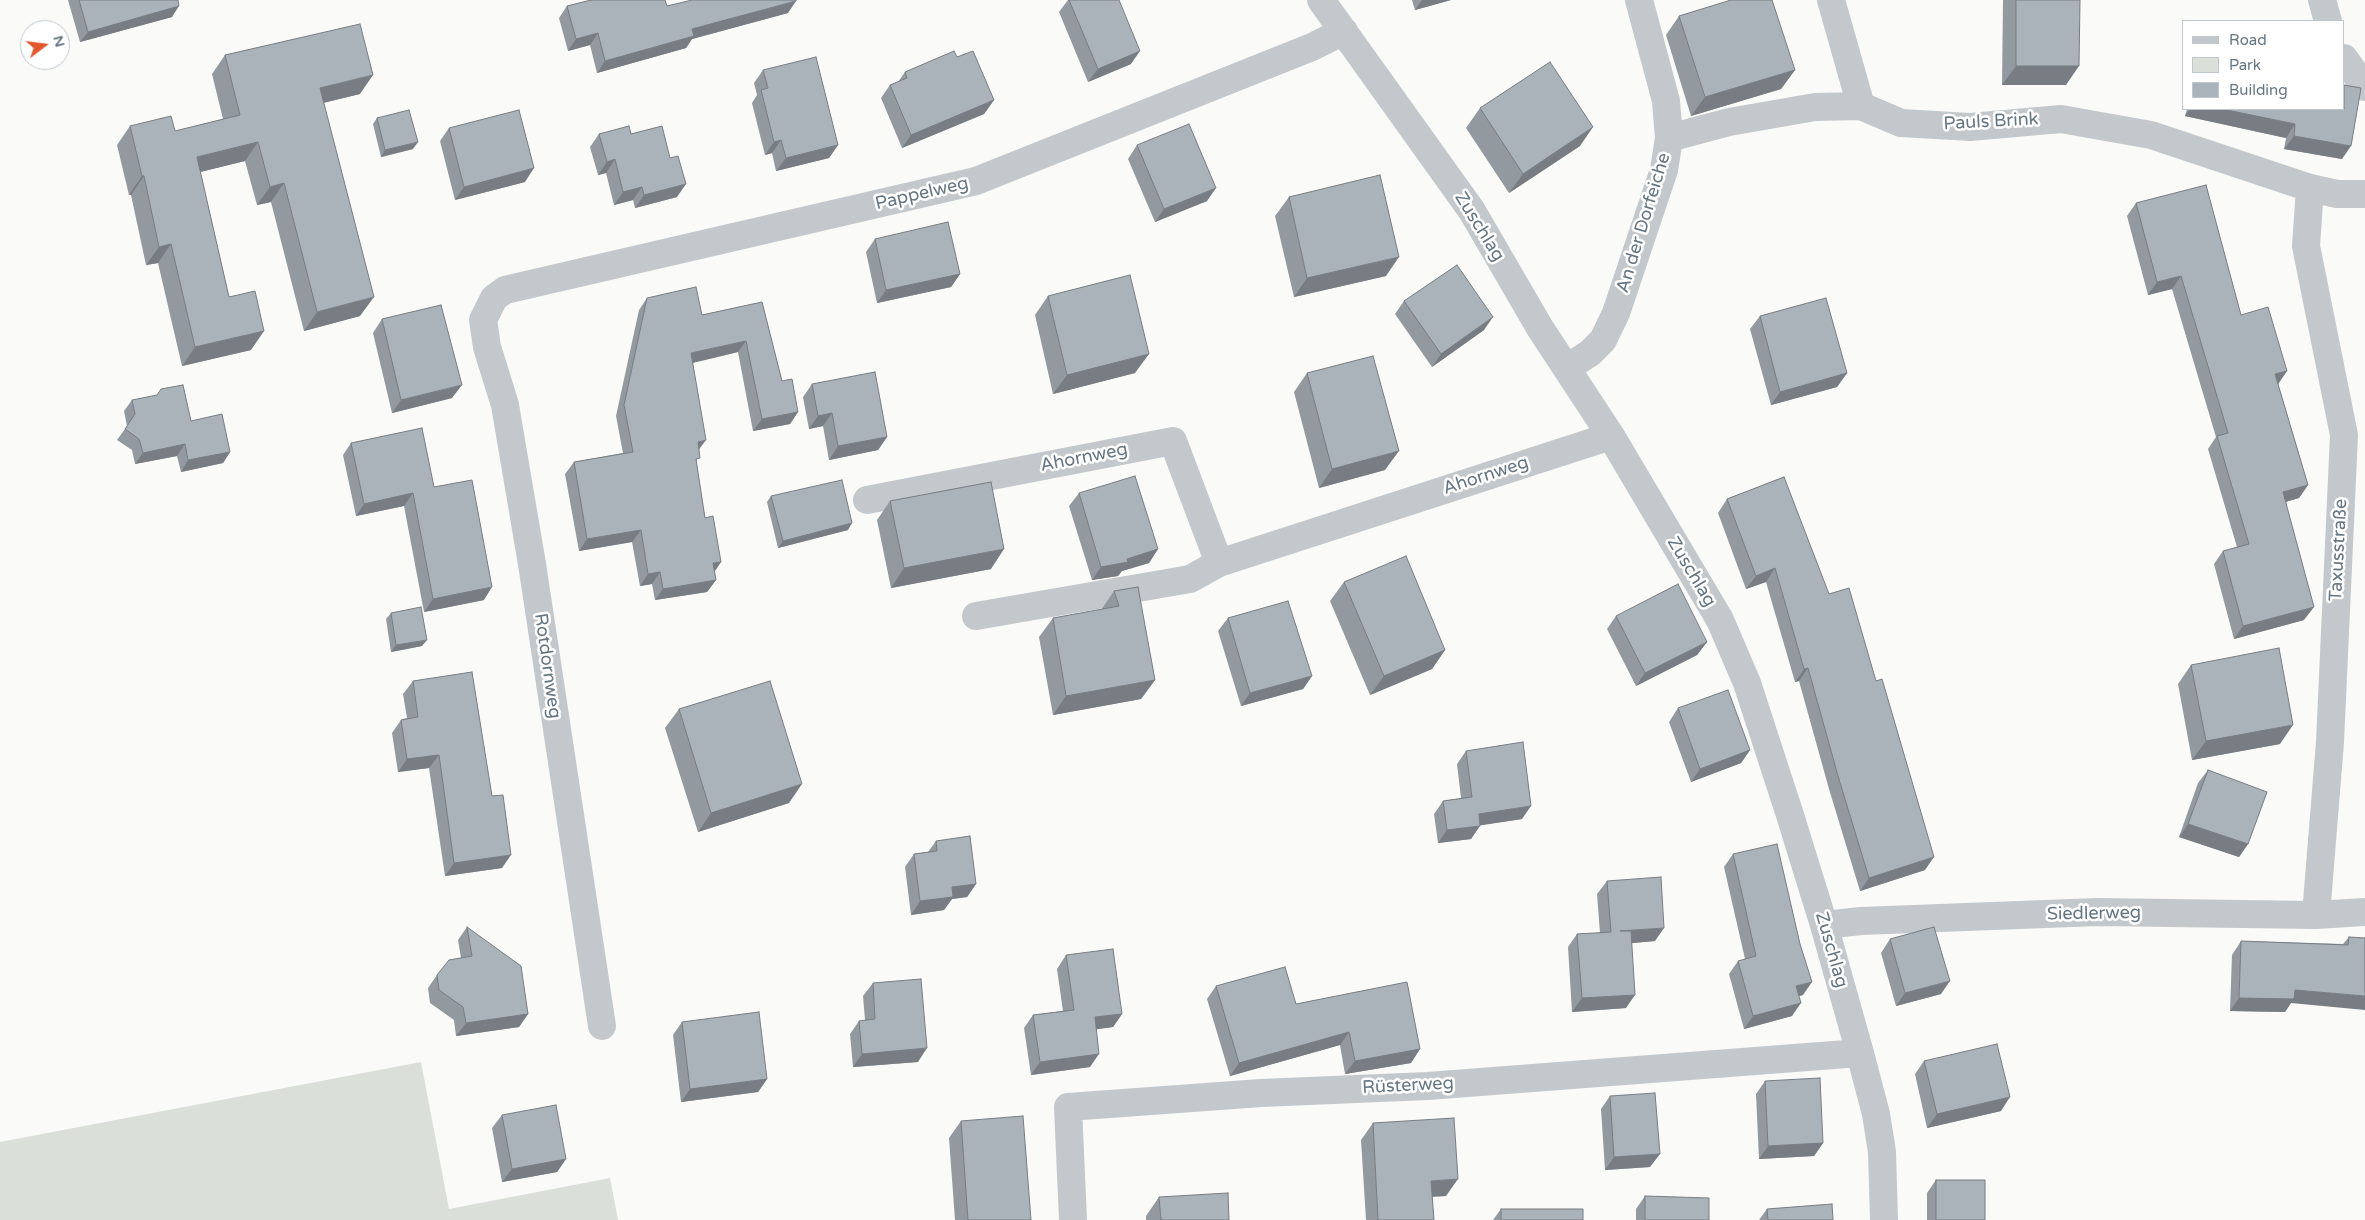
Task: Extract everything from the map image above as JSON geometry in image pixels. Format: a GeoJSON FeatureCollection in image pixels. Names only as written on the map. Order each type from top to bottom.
{"type":"FeatureCollection","features":[{"type":"Feature","properties":{"kind":"street","name":"Zuschlag"},"geometry":{"type":"LineString","coordinates":[[1322,0],[1472,211],[1540,328],[1611,436],[1720,620],[1747,683],[1824,925],[1860,1053],[1876,1114],[1882,1152],[1884,1220]]}},
{"type":"Feature","properties":{"kind":"street","name":"An der Dorfeiche"},"geometry":{"type":"LineString","coordinates":[[1567,368],[1590,353],[1603,340],[1616,313],[1664,170],[1669,138],[1666,101],[1639,0]]}},
{"type":"Feature","properties":{"kind":"street"},"geometry":{"type":"LineString","coordinates":[[1831,0],[1861,106]]}},
{"type":"Feature","properties":{"kind":"street"},"geometry":{"type":"LineString","coordinates":[[2322,0],[2328,20]]}},
{"type":"Feature","properties":{"kind":"street","name":"Pappelweg"},"geometry":{"type":"LineString","coordinates":[[487,308],[494,298],[505,290],[976,181],[1312,47],[1344,31]]}},
{"type":"Feature","properties":{"kind":"street"},"geometry":{"type":"LineString","coordinates":[[2345,59],[2365,87]]}},
{"type":"Feature","properties":{"kind":"street","name":"Pauls Brink"},"geometry":{"type":"LineString","coordinates":[[1669,138],[1729,122],[1815,106],[1861,106],[1901,123],[1970,127],[2061,119],[2151,135],[2310,188],[2336,194],[2365,194]]}},
{"type":"Feature","properties":{"kind":"street","name":"Taxusstraße"},"geometry":{"type":"LineString","coordinates":[[2310,188],[2306,246],[2344,435],[2330,742],[2316,916]]}},
{"type":"Feature","properties":{"kind":"street","name":"Rotdornweg"},"geometry":{"type":"LineString","coordinates":[[487,308],[483,320],[487,347],[505,405],[529,545],[602,1026]]}},
{"type":"Feature","properties":{"kind":"street","name":"Ahornweg"},"geometry":{"type":"LineString","coordinates":[[976,616],[1190,579],[1219,564],[1611,436]]}},
{"type":"Feature","properties":{"kind":"street","name":"Ahornweg"},"geometry":{"type":"LineString","coordinates":[[867,500],[1173,441],[1219,564]]}},
{"type":"Feature","properties":{"kind":"street","name":"Siedlerweg"},"geometry":{"type":"LineString","coordinates":[[1824,925],[1861,921],[2098,912],[2316,916],[2365,912]]}},
{"type":"Feature","properties":{"kind":"street","name":"Rüsterweg"},"geometry":{"type":"LineString","coordinates":[[1073,1220],[1068,1107],[1261,1094],[1428,1086],[1860,1053]]}},
{"type":"Feature","properties":{"kind":"green space"},"geometry":{"type":"Polygon","coordinates":[[[421,1062],[449,1209],[610,1178],[618,1220],[0,1220],[0,1142],[421,1062]]]}},
{"type":"Feature","properties":{"kind":"building"},"geometry":{"type":"Polygon","coordinates":[[[79,0],[178,0],[179,6],[88,32],[79,0]]]}},
{"type":"Feature","properties":{"kind":"building"},"geometry":{"type":"Polygon","coordinates":[[[591,0],[665,0],[667,6],[692,0],[796,1],[692,29],[694,36],[605,61],[598,33],[576,39],[567,6],[591,0]]]}},
{"type":"Feature","properties":{"kind":"building"},"geometry":{"type":"Polygon","coordinates":[[[1069,0],[1119,0],[1140,51],[1098,69],[1069,0]]]}},
{"type":"Feature","properties":{"kind":"building"},"geometry":{"type":"Polygon","coordinates":[[[1731,0],[1772,0],[1795,70],[1705,97],[1679,16],[1731,0]]]}},
{"type":"Feature","properties":{"kind":"building"},"geometry":{"type":"Polygon","coordinates":[[[2016,0],[2080,0],[2079,66],[2016,66],[2016,0]]]}},
{"type":"Feature","properties":{"kind":"building"},"geometry":{"type":"Polygon","coordinates":[[[360,24],[373,75],[320,88],[374,297],[317,312],[284,183],[270,187],[258,142],[197,157],[229,297],[255,291],[264,331],[195,347],[171,244],[159,247],[144,176],[142,176],[130,126],[171,116],[175,131],[240,115],[225,55],[360,24]]]}},
{"type":"Feature","properties":{"kind":"building"},"geometry":{"type":"Polygon","coordinates":[[[954,51],[957,57],[973,51],[994,100],[911,135],[890,85],[907,78],[905,72],[954,51]]]}},
{"type":"Feature","properties":{"kind":"building"},"geometry":{"type":"Polygon","coordinates":[[[816,57],[838,145],[786,158],[781,140],[774,142],[761,90],[768,88],[763,70],[816,57]]]}},
{"type":"Feature","properties":{"kind":"building"},"geometry":{"type":"Polygon","coordinates":[[[1550,62],[1593,127],[1523,174],[1480,108],[1550,62]]]}},
{"type":"Feature","properties":{"kind":"building"},"geometry":{"type":"Polygon","coordinates":[[[2345,85],[2361,88],[2351,146],[2294,136],[2295,124],[2227,110],[2345,110],[2345,85]]]}},
{"type":"Feature","properties":{"kind":"building"},"geometry":{"type":"Polygon","coordinates":[[[409,110],[418,142],[385,150],[377,118],[409,110]]]}},
{"type":"Feature","properties":{"kind":"building"},"geometry":{"type":"Polygon","coordinates":[[[519,110],[534,168],[464,187],[449,128],[519,110]]]}},
{"type":"Feature","properties":{"kind":"building"},"geometry":{"type":"Polygon","coordinates":[[[1189,124],[1216,188],[1164,209],[1137,145],[1189,124]]]}},
{"type":"Feature","properties":{"kind":"building"},"geometry":{"type":"Polygon","coordinates":[[[629,126],[631,134],[662,126],[670,158],[678,156],[686,184],[644,195],[642,187],[623,192],[615,159],[607,162],[599,134],[629,126]]]}},
{"type":"Feature","properties":{"kind":"building"},"geometry":{"type":"Polygon","coordinates":[[[1380,175],[1399,257],[1307,278],[1289,197],[1380,175]]]}},
{"type":"Feature","properties":{"kind":"building"},"geometry":{"type":"Polygon","coordinates":[[[2206,185],[2241,315],[2268,307],[2287,371],[2275,374],[2308,485],[2283,492],[2314,607],[2243,626],[2223,551],[2249,544],[2217,436],[2228,433],[2181,276],[2157,282],[2136,203],[2206,185]]]}},
{"type":"Feature","properties":{"kind":"building"},"geometry":{"type":"Polygon","coordinates":[[[948,222],[960,274],[886,290],[875,239],[948,222]]]}},
{"type":"Feature","properties":{"kind":"building"},"geometry":{"type":"Polygon","coordinates":[[[1457,265],[1493,317],[1441,354],[1404,301],[1457,265]]]}},
{"type":"Feature","properties":{"kind":"building"},"geometry":{"type":"Polygon","coordinates":[[[1130,275],[1149,354],[1067,375],[1048,296],[1130,275]]]}},
{"type":"Feature","properties":{"kind":"building"},"geometry":{"type":"Polygon","coordinates":[[[696,287],[702,315],[762,302],[782,381],[792,379],[798,412],[762,419],[746,341],[691,353],[706,440],[698,442],[700,458],[696,459],[705,518],[713,516],[721,562],[713,563],[716,580],[663,589],[660,572],[648,574],[641,530],[587,539],[574,462],[633,452],[624,405],[647,298],[696,287]]]}},
{"type":"Feature","properties":{"kind":"building"},"geometry":{"type":"Polygon","coordinates":[[[1826,298],[1847,373],[1780,392],[1760,316],[1826,298]]]}},
{"type":"Feature","properties":{"kind":"building"},"geometry":{"type":"Polygon","coordinates":[[[441,305],[462,385],[401,400],[382,319],[441,305]]]}},
{"type":"Feature","properties":{"kind":"building"},"geometry":{"type":"Polygon","coordinates":[[[1373,356],[1399,451],[1332,469],[1307,373],[1373,356]]]}},
{"type":"Feature","properties":{"kind":"building"},"geometry":{"type":"Polygon","coordinates":[[[875,372],[887,437],[838,446],[832,413],[818,416],[812,384],[875,372]]]}},
{"type":"Feature","properties":{"kind":"building"},"geometry":{"type":"Polygon","coordinates":[[[183,385],[191,421],[222,414],[230,452],[188,460],[185,444],[143,453],[139,439],[125,429],[135,414],[132,400],[157,395],[161,389],[183,385]]]}},
{"type":"Feature","properties":{"kind":"building"},"geometry":{"type":"Polygon","coordinates":[[[422,428],[434,487],[472,480],[492,587],[433,599],[413,493],[364,504],[351,443],[422,428]]]}},
{"type":"Feature","properties":{"kind":"building"},"geometry":{"type":"Polygon","coordinates":[[[1135,476],[1158,549],[1127,559],[1128,562],[1101,567],[1079,493],[1135,476]]]}},
{"type":"Feature","properties":{"kind":"building"},"geometry":{"type":"Polygon","coordinates":[[[1784,477],[1829,594],[1849,588],[1876,681],[1882,679],[1934,857],[1869,878],[1808,668],[1804,669],[1775,568],[1756,576],[1727,499],[1784,477]]]}},
{"type":"Feature","properties":{"kind":"building"},"geometry":{"type":"Polygon","coordinates":[[[842,480],[852,523],[783,541],[771,496],[842,480]]]}},
{"type":"Feature","properties":{"kind":"building"},"geometry":{"type":"Polygon","coordinates":[[[991,482],[1004,549],[904,568],[890,501],[991,482]]]}},
{"type":"Feature","properties":{"kind":"building"},"geometry":{"type":"Polygon","coordinates":[[[1406,556],[1445,650],[1384,676],[1344,582],[1406,556]]]}},
{"type":"Feature","properties":{"kind":"building"},"geometry":{"type":"Polygon","coordinates":[[[1678,584],[1707,642],[1645,673],[1616,616],[1678,584]]]}},
{"type":"Feature","properties":{"kind":"building"},"geometry":{"type":"Polygon","coordinates":[[[1138,587],[1155,680],[1066,696],[1053,618],[1119,606],[1114,591],[1138,587]]]}},
{"type":"Feature","properties":{"kind":"building"},"geometry":{"type":"Polygon","coordinates":[[[1288,601],[1312,676],[1250,693],[1228,618],[1288,601]]]}},
{"type":"Feature","properties":{"kind":"building"},"geometry":{"type":"Polygon","coordinates":[[[421,607],[427,640],[396,645],[391,613],[421,607]]]}},
{"type":"Feature","properties":{"kind":"building"},"geometry":{"type":"Polygon","coordinates":[[[2279,648],[2293,725],[2206,741],[2191,665],[2279,648]]]}},
{"type":"Feature","properties":{"kind":"building"},"geometry":{"type":"Polygon","coordinates":[[[472,672],[492,796],[503,795],[511,855],[454,863],[439,755],[407,759],[401,720],[418,717],[413,681],[472,672]]]}},
{"type":"Feature","properties":{"kind":"building"},"geometry":{"type":"Polygon","coordinates":[[[770,681],[802,784],[711,813],[679,709],[770,681]]]}},
{"type":"Feature","properties":{"kind":"building"},"geometry":{"type":"Polygon","coordinates":[[[1728,690],[1750,750],[1700,769],[1678,708],[1728,690]]]}},
{"type":"Feature","properties":{"kind":"building"},"geometry":{"type":"Polygon","coordinates":[[[1523,742],[1531,806],[1479,814],[1480,826],[1447,830],[1443,801],[1472,797],[1466,751],[1523,742]]]}},
{"type":"Feature","properties":{"kind":"building"},"geometry":{"type":"Polygon","coordinates":[[[2208,770],[2267,792],[2248,844],[2188,824],[2208,770]]]}},
{"type":"Feature","properties":{"kind":"building"},"geometry":{"type":"Polygon","coordinates":[[[970,836],[976,884],[952,887],[953,897],[920,901],[914,854],[937,851],[936,841],[970,836]]]}},
{"type":"Feature","properties":{"kind":"building"},"geometry":{"type":"Polygon","coordinates":[[[1777,844],[1800,944],[1812,982],[1796,986],[1801,1003],[1753,1016],[1738,961],[1756,956],[1733,854],[1777,844]]]}},
{"type":"Feature","properties":{"kind":"building"},"geometry":{"type":"Polygon","coordinates":[[[1661,877],[1664,928],[1620,931],[1631,931],[1635,995],[1582,998],[1577,934],[1611,932],[1607,881],[1661,877]]]}},
{"type":"Feature","properties":{"kind":"building"},"geometry":{"type":"Polygon","coordinates":[[[467,927],[521,966],[528,1014],[466,1023],[463,1007],[439,990],[437,975],[449,960],[472,956],[467,927]]]}},
{"type":"Feature","properties":{"kind":"building"},"geometry":{"type":"Polygon","coordinates":[[[1934,927],[1950,981],[1905,993],[1890,939],[1934,927]]]}},
{"type":"Feature","properties":{"kind":"building"},"geometry":{"type":"Polygon","coordinates":[[[2349,937],[2365,938],[2365,996],[2295,990],[2294,999],[2239,998],[2241,941],[2348,945],[2349,937]]]}},
{"type":"Feature","properties":{"kind":"building"},"geometry":{"type":"Polygon","coordinates":[[[1113,949],[1122,1014],[1095,1017],[1099,1054],[1040,1062],[1033,1015],[1074,1010],[1066,955],[1113,949]]]}},
{"type":"Feature","properties":{"kind":"building"},"geometry":{"type":"Polygon","coordinates":[[[1285,967],[1296,1004],[1407,982],[1420,1049],[1355,1061],[1349,1032],[1239,1063],[1216,986],[1285,967]]]}},
{"type":"Feature","properties":{"kind":"building"},"geometry":{"type":"Polygon","coordinates":[[[921,979],[927,1048],[862,1054],[859,1021],[875,1019],[873,983],[921,979]]]}},
{"type":"Feature","properties":{"kind":"building"},"geometry":{"type":"Polygon","coordinates":[[[759,1012],[767,1079],[690,1089],[682,1022],[759,1012]]]}},
{"type":"Feature","properties":{"kind":"building"},"geometry":{"type":"Polygon","coordinates":[[[1997,1044],[2010,1097],[1937,1114],[1924,1061],[1997,1044]]]}},
{"type":"Feature","properties":{"kind":"building"},"geometry":{"type":"Polygon","coordinates":[[[1820,1078],[1823,1143],[1768,1146],[1765,1081],[1820,1078]]]}},
{"type":"Feature","properties":{"kind":"building"},"geometry":{"type":"Polygon","coordinates":[[[1655,1093],[1660,1154],[1614,1157],[1610,1096],[1655,1093]]]}},
{"type":"Feature","properties":{"kind":"building"},"geometry":{"type":"Polygon","coordinates":[[[556,1105],[566,1159],[512,1169],[502,1115],[556,1105]]]}},
{"type":"Feature","properties":{"kind":"building"},"geometry":{"type":"Polygon","coordinates":[[[1023,1116],[1031,1220],[968,1220],[961,1121],[1023,1116]]]}},
{"type":"Feature","properties":{"kind":"building"},"geometry":{"type":"Polygon","coordinates":[[[1454,1118],[1458,1179],[1431,1181],[1434,1220],[1378,1220],[1373,1123],[1454,1118]]]}},
{"type":"Feature","properties":{"kind":"building"},"geometry":{"type":"Polygon","coordinates":[[[1936,1180],[1985,1180],[1985,1220],[1936,1220],[1936,1180]]]}},
{"type":"Feature","properties":{"kind":"building"},"geometry":{"type":"Polygon","coordinates":[[[1228,1193],[1229,1220],[1161,1220],[1159,1197],[1228,1193]]]}},
{"type":"Feature","properties":{"kind":"building"},"geometry":{"type":"Polygon","coordinates":[[[1645,1196],[1709,1198],[1709,1220],[1645,1220],[1645,1196]]]}},
{"type":"Feature","properties":{"kind":"building"},"geometry":{"type":"Polygon","coordinates":[[[1832,1204],[1833,1220],[1768,1220],[1767,1209],[1832,1204]]]}},
{"type":"Feature","properties":{"kind":"building"},"geometry":{"type":"Polygon","coordinates":[[[1501,1209],[1583,1209],[1583,1220],[1501,1220],[1501,1209]]]}}]}
